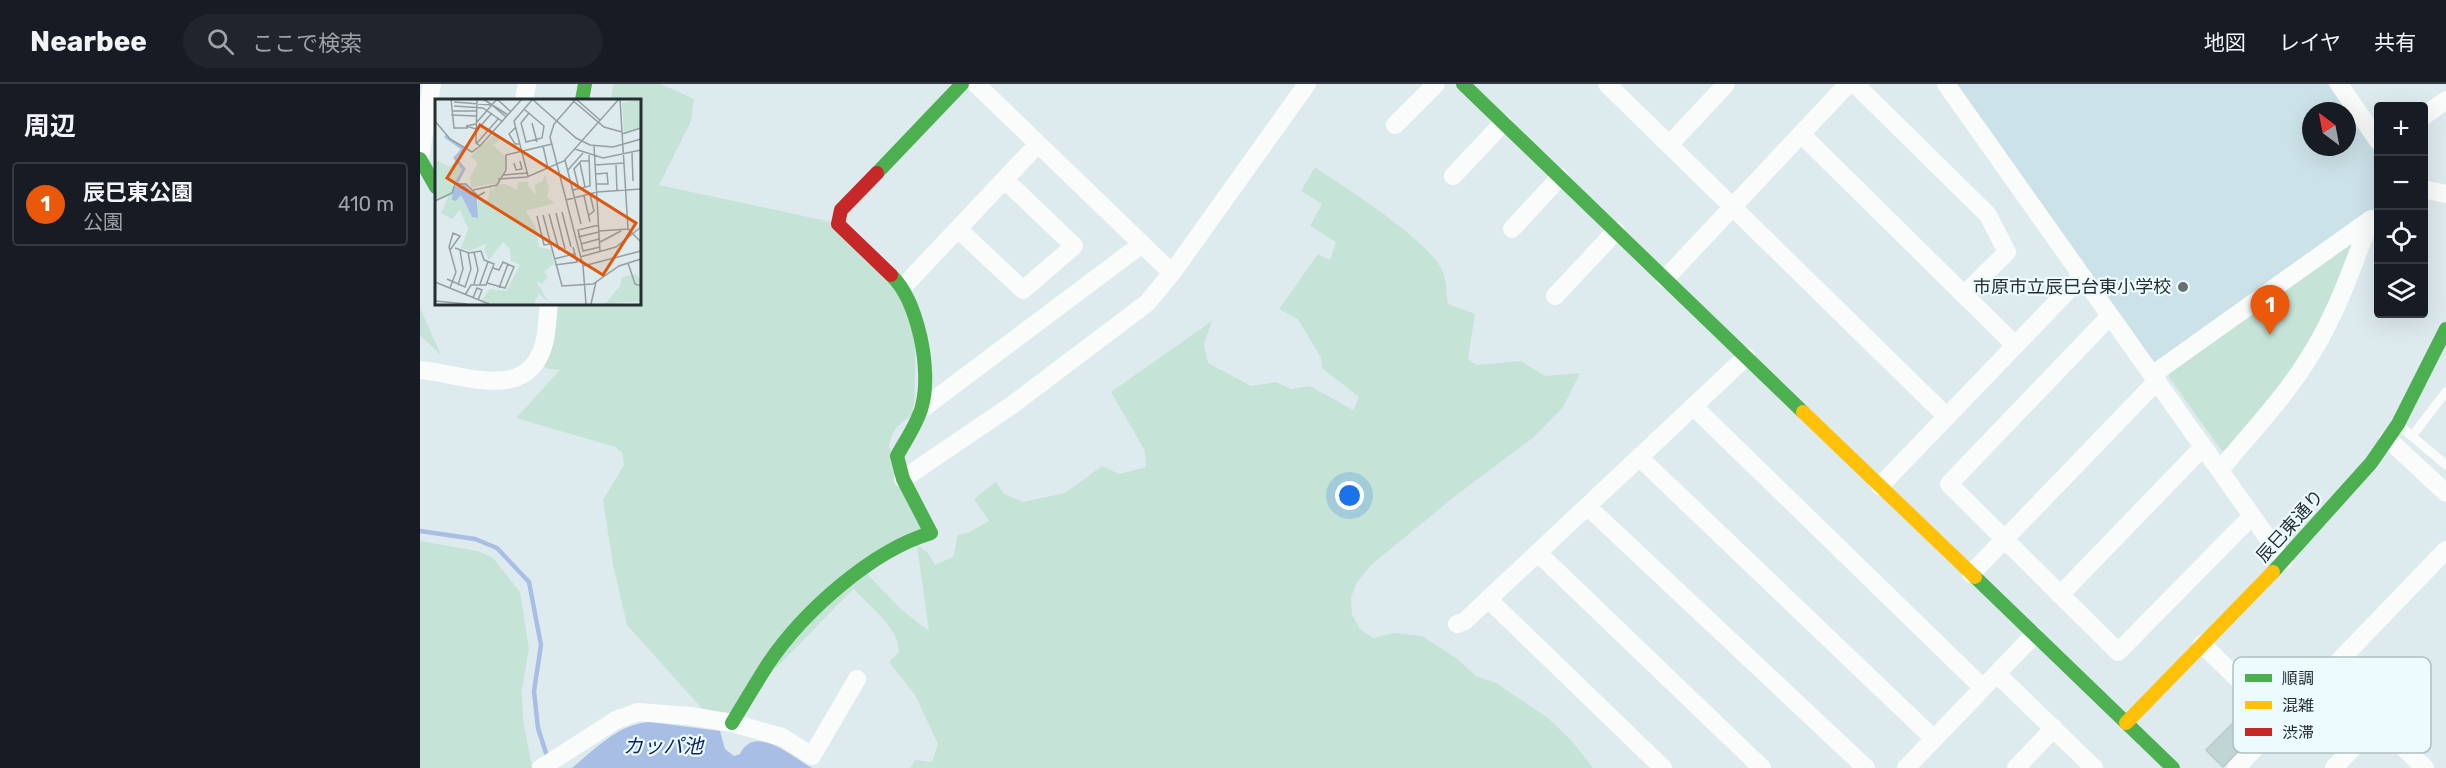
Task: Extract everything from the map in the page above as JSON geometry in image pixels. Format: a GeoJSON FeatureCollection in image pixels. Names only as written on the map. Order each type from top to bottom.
{"type":"FeatureCollection","features":[{"type":"Feature","properties":{"kind":"street"},"geometry":{"type":"LineString","coordinates":[[432,84],[420,158],[435,185]]}},
{"type":"Feature","properties":{"kind":"street"},"geometry":{"type":"LineString","coordinates":[[524,99],[527,84]]}},
{"type":"Feature","properties":{"kind":"street"},"geometry":{"type":"LineString","coordinates":[[582,99],[585,84]]}},
{"type":"Feature","properties":{"kind":"street"},"geometry":{"type":"LineString","coordinates":[[732,723],[769,663],[811,614],[846,582],[891,550],[908,540],[930,533],[903,479],[897,456],[922,409],[927,382],[924,347],[903,287],[838,224],[841,210],[962,84]]}},
{"type":"Feature","properties":{"kind":"street"},"geometry":{"type":"LineString","coordinates":[[976,84],[1172,273]]}},
{"type":"Feature","properties":{"kind":"street"},"geometry":{"type":"LineString","coordinates":[[903,479],[1012,405],[1147,303],[1172,273],[1307,84]]}},
{"type":"Feature","properties":{"kind":"street"},"geometry":{"type":"LineString","coordinates":[[1395,125],[1436,84]]}},
{"type":"Feature","properties":{"kind":"street"},"geometry":{"type":"LineString","coordinates":[[1463,84],[2173,768]]}},
{"type":"Feature","properties":{"kind":"street"},"geometry":{"type":"LineString","coordinates":[[1607,84],[1946,416]]}},
{"type":"Feature","properties":{"kind":"street"},"geometry":{"type":"LineString","coordinates":[[1665,279],[1848,84]]}},
{"type":"Feature","properties":{"kind":"street"},"geometry":{"type":"LineString","coordinates":[[1855,84],[1988,215],[2007,252],[1964,295]]}},
{"type":"Feature","properties":{"kind":"street"},"geometry":{"type":"LineString","coordinates":[[1946,84],[2284,561]]}},
{"type":"Feature","properties":{"kind":"street"},"geometry":{"type":"LineString","coordinates":[[1669,145],[1715,88]]}},
{"type":"Feature","properties":{"kind":"street"},"geometry":{"type":"LineString","coordinates":[[2348,88],[2374,132]]}},
{"type":"Feature","properties":{"kind":"street"},"geometry":{"type":"LineString","coordinates":[[2428,113],[2446,100]]}},
{"type":"Feature","properties":{"kind":"street"},"geometry":{"type":"LineString","coordinates":[[1453,176],[1503,123]]}},
{"type":"Feature","properties":{"kind":"street"},"geometry":{"type":"LineString","coordinates":[[1801,134],[2015,345]]}},
{"type":"Feature","properties":{"kind":"street"},"geometry":{"type":"LineString","coordinates":[[903,287],[1038,144]]}},
{"type":"Feature","properties":{"kind":"street"},"geometry":{"type":"LineString","coordinates":[[1512,230],[1560,177]]}},
{"type":"Feature","properties":{"kind":"street"},"geometry":{"type":"LineString","coordinates":[[959,230],[1023,290],[1074,246],[1005,180]]}},
{"type":"Feature","properties":{"kind":"street"},"geometry":{"type":"LineString","coordinates":[[2428,190],[2446,194]]}},
{"type":"Feature","properties":{"kind":"street"},"geometry":{"type":"LineString","coordinates":[[1971,574],[2155,378],[2374,217]]}},
{"type":"Feature","properties":{"kind":"street"},"geometry":{"type":"LineString","coordinates":[[2220,470],[2292,384],[2313,351],[2335,310],[2374,217]]}},
{"type":"Feature","properties":{"kind":"street"},"geometry":{"type":"LineString","coordinates":[[1556,296],[1616,231]]}},
{"type":"Feature","properties":{"kind":"street"},"geometry":{"type":"LineString","coordinates":[[922,409],[1142,244]]}},
{"type":"Feature","properties":{"kind":"street"},"geometry":{"type":"LineString","coordinates":[[1880,486],[2082,276]]}},
{"type":"Feature","properties":{"kind":"street"},"geometry":{"type":"LineString","coordinates":[[420,370],[495,381],[514,380],[529,370],[539,357],[545,340],[549,304]]}},
{"type":"Feature","properties":{"kind":"street"},"geometry":{"type":"LineString","coordinates":[[2110,316],[1949,484],[2118,652],[2252,516]]}},
{"type":"Feature","properties":{"kind":"street","name":"辰巳東通り"},"geometry":{"type":"LineString","coordinates":[[2126,723],[2284,561],[2371,463],[2393,432],[2446,329]]}},
{"type":"Feature","properties":{"kind":"street"},"geometry":{"type":"LineString","coordinates":[[1457,624],[1465,621],[1746,357]]}},
{"type":"Feature","properties":{"kind":"street"},"geometry":{"type":"LineString","coordinates":[[1694,407],[1983,688]]}},
{"type":"Feature","properties":{"kind":"street"},"geometry":{"type":"LineString","coordinates":[[2393,432],[2446,493]]}},
{"type":"Feature","properties":{"kind":"street"},"geometry":{"type":"LineString","coordinates":[[2060,595],[2203,447]]}},
{"type":"Feature","properties":{"kind":"street"},"geometry":{"type":"LineString","coordinates":[[1640,458],[1934,739]]}},
{"type":"Feature","properties":{"kind":"street"},"geometry":{"type":"LineString","coordinates":[[1588,507],[1866,768]]}},
{"type":"Feature","properties":{"kind":"street"},"geometry":{"type":"LineString","coordinates":[[2342,657],[2446,550]]}},
{"type":"Feature","properties":{"kind":"street"},"geometry":{"type":"LineString","coordinates":[[1538,553],[1762,768]]}},
{"type":"Feature","properties":{"kind":"street"},"geometry":{"type":"LineString","coordinates":[[1488,599],[1663,768]]}},
{"type":"Feature","properties":{"kind":"street"},"geometry":{"type":"LineString","coordinates":[[1906,768],[2034,635]]}},
{"type":"Feature","properties":{"kind":"street"},"geometry":{"type":"LineString","coordinates":[[2202,644],[2233,674]]}},
{"type":"Feature","properties":{"kind":"street"},"geometry":{"type":"LineString","coordinates":[[1996,674],[2094,768]]}},
{"type":"Feature","properties":{"kind":"street"},"geometry":{"type":"LineString","coordinates":[[541,768],[627,715],[651,712],[732,723],[782,737],[812,756],[857,679]]}},
{"type":"Feature","properties":{"kind":"street"},"geometry":{"type":"LineString","coordinates":[[2016,768],[2054,728]]}},
{"type":"Feature","properties":{"kind":"street"},"geometry":{"type":"LineString","coordinates":[[2236,768],[2250,753]]}},
{"type":"Feature","properties":{"kind":"street"},"geometry":{"type":"LineString","coordinates":[[2334,768],[2348,753]]}},
{"type":"Feature","properties":{"kind":"street"},"geometry":{"type":"LineString","coordinates":[[2409,753],[2425,768]]}},
{"type":"Feature","properties":{"kind":"lane"},"geometry":{"type":"LineString","coordinates":[[2412,436],[2446,392]]}},
{"type":"Feature","properties":{"kind":"lane"},"geometry":{"type":"LineString","coordinates":[[2393,432],[2412,436],[2446,465]]}},
{"type":"Feature","properties":{"kind":"shaded area","name":"市原市立辰巳台東小学校"},"geometry":{"type":"Polygon","coordinates":[[[1955,84],[2327,84],[2340,102],[2302,102],[2302,156],[2356,156],[2356,124],[2374,149],[2374,210],[2155,367],[1955,84]]]}},
{"type":"Feature","properties":{"kind":"green space"},"geometry":{"type":"Polygon","coordinates":[[[613,84],[661,84],[694,99],[691,121],[659,185],[836,223],[884,271],[916,328],[914,414],[897,427],[889,446],[922,530],[904,537],[731,714],[706,713],[627,625],[613,565],[603,500],[624,465],[622,452],[615,447],[516,418],[560,370],[548,369],[540,364],[554,304],[640,304],[640,99],[611,99],[613,84]]]}},
{"type":"Feature","properties":{"kind":"green space"},"geometry":{"type":"Polygon","coordinates":[[[1315,167],[1405,230],[1435,259],[1443,272],[1448,304],[1475,314],[1468,359],[1477,365],[1521,361],[1545,376],[1580,373],[1563,407],[1534,437],[1454,497],[1370,566],[1356,584],[1351,598],[1352,615],[1360,629],[1373,638],[1394,633],[1422,636],[1456,658],[1476,676],[1496,683],[1548,718],[1571,740],[1593,768],[910,768],[915,760],[932,762],[938,744],[915,695],[889,662],[899,652],[894,633],[850,585],[866,573],[903,611],[929,631],[917,545],[927,552],[935,565],[953,557],[958,535],[970,532],[989,521],[974,499],[996,482],[1004,494],[1023,502],[1065,493],[1102,466],[1119,474],[1146,467],[1145,451],[1111,392],[1212,321],[1204,344],[1208,363],[1251,386],[1276,382],[1291,389],[1310,386],[1353,410],[1359,397],[1322,368],[1321,358],[1298,319],[1279,309],[1318,254],[1330,260],[1336,242],[1310,226],[1322,204],[1301,191],[1315,167]]]}},
{"type":"Feature","properties":{"kind":"green space"},"geometry":{"type":"Polygon","coordinates":[[[2357,238],[2311,351],[2229,452],[2221,450],[2169,377],[2169,370],[2357,238]]]}},
{"type":"Feature","properties":{"kind":"green space"},"geometry":{"type":"Polygon","coordinates":[[[420,308],[441,355],[420,335],[420,308]]]}},
{"type":"Feature","properties":{"kind":"green space"},"geometry":{"type":"Polygon","coordinates":[[[420,541],[478,551],[493,558],[520,592],[529,649],[522,689],[523,720],[532,768],[420,768],[420,541]]]}},
{"type":"Feature","properties":{"kind":"water","name":"カッパ池"},"geometry":{"type":"Polygon","coordinates":[[[650,722],[720,731],[725,749],[734,756],[740,754],[747,745],[764,742],[774,745],[812,768],[572,768],[617,732],[650,722]]]}},
{"type":"Feature","properties":{"kind":"building"},"geometry":{"type":"Polygon","coordinates":[[[2233,723],[2233,753],[2237,753],[2223,767],[2206,750],[2233,723]]]}},
{"type":"Feature","properties":{"kind":"waterway"},"geometry":{"type":"LineString","coordinates":[[420,531],[475,539],[497,548],[529,582],[541,645],[534,691],[538,728],[546,753]]}},
{"type":"Feature","properties":{"kind":"traffic: fast"},"geometry":{"type":"LineString","coordinates":[[582,99],[585,84]]}},
{"type":"Feature","properties":{"kind":"traffic: fast"},"geometry":{"type":"LineString","coordinates":[[877,173],[962,84]]}},
{"type":"Feature","properties":{"kind":"traffic: fast"},"geometry":{"type":"LineString","coordinates":[[1463,84],[1803,412]]}},
{"type":"Feature","properties":{"kind":"traffic: fast"},"geometry":{"type":"LineString","coordinates":[[420,159],[435,185]]}},
{"type":"Feature","properties":{"kind":"traffic: fast"},"geometry":{"type":"LineString","coordinates":[[732,723],[768,664],[819,604],[862,569],[885,554],[931,533],[903,479],[897,456],[920,412],[925,391],[925,374],[924,356],[915,318],[909,301],[891,275]]}},
{"type":"Feature","properties":{"kind":"traffic: fast"},"geometry":{"type":"LineString","coordinates":[[2273,572],[2371,463],[2398,424],[2446,329]]}},
{"type":"Feature","properties":{"kind":"traffic: fast"},"geometry":{"type":"LineString","coordinates":[[1975,577],[2173,768]]}},
{"type":"Feature","properties":{"kind":"traffic: slow"},"geometry":{"type":"LineString","coordinates":[[1803,412],[1975,577]]}},
{"type":"Feature","properties":{"kind":"traffic: slow"},"geometry":{"type":"LineString","coordinates":[[2126,723],[2273,572]]}},
{"type":"Feature","properties":{"kind":"traffic: jam"},"geometry":{"type":"LineString","coordinates":[[877,173],[841,210],[838,224],[891,275]]}},
{"type":"Feature","properties":{"kind":"place","name":"市原市立辰巳台東小学校"},"geometry":{"type":"Point","coordinates":[2183,287]}},
{"type":"Feature","properties":{"kind":"place","name":"辰巳東公園"},"geometry":{"type":"Point","coordinates":[2270,335]}}]}
